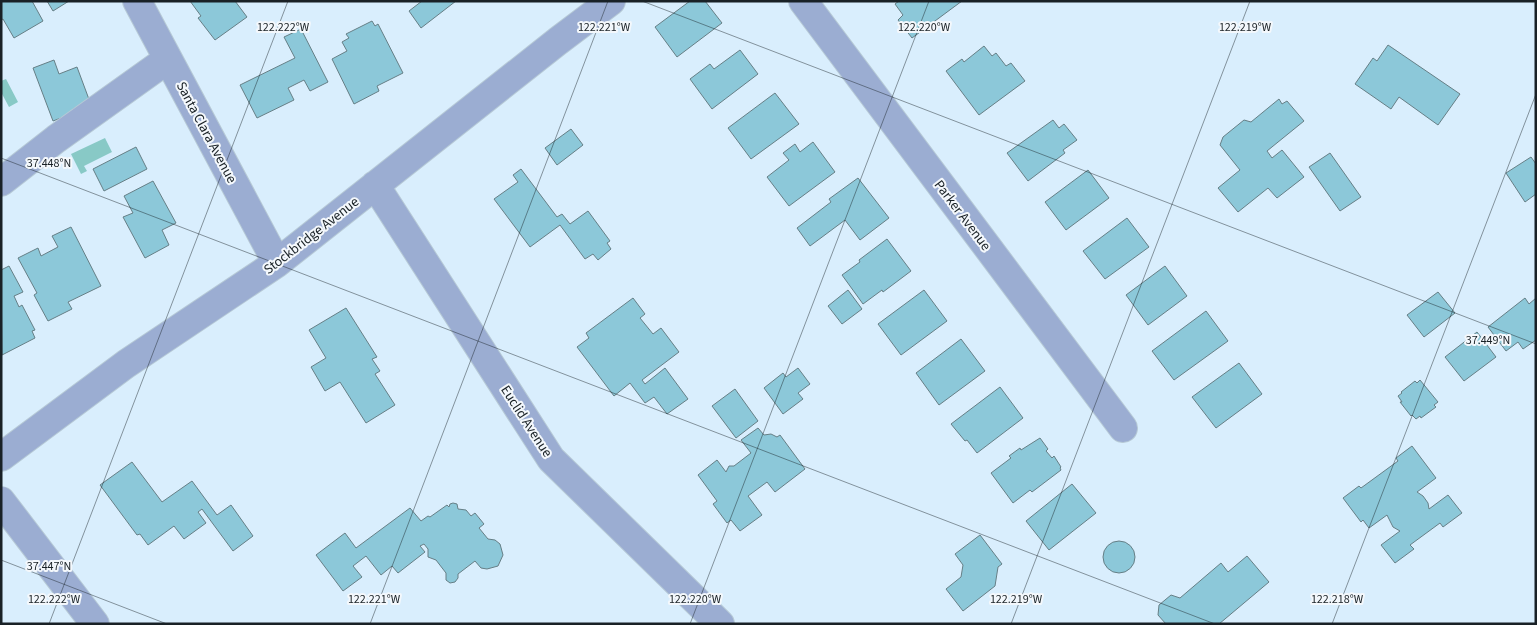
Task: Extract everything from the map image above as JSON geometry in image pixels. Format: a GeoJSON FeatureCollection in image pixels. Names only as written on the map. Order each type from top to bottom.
{"type":"FeatureCollection","features":[{"type":"Feature","properties":{"kind":"street","name":"Santa Clara Avenue"},"geometry":{"type":"LineString","coordinates":[[137,1],[277,263]]}},
{"type":"Feature","properties":{"kind":"street","name":"Stockbridge Avenue"},"geometry":{"type":"LineString","coordinates":[[1,457],[126,364],[277,263],[558,40],[611,1]]}},
{"type":"Feature","properties":{"kind":"street","name":"Parker Avenue"},"geometry":{"type":"LineString","coordinates":[[803,1],[1123,428]]}},
{"type":"Feature","properties":{"kind":"street"},"geometry":{"type":"LineString","coordinates":[[1,182],[56,139],[168,58]]}},
{"type":"Feature","properties":{"kind":"street","name":"Euclid Avenue"},"geometry":{"type":"LineString","coordinates":[[375,185],[552,459],[720,624]]}},
{"type":"Feature","properties":{"kind":"street"},"geometry":{"type":"LineString","coordinates":[[1,502],[95,624]]}},
{"type":"Feature","properties":{"kind":"shaded area"},"geometry":{"type":"Polygon","coordinates":[[[6,79],[18,102],[9,107],[1,92],[1,81],[6,79]]]}},
{"type":"Feature","properties":{"kind":"shaded area"},"geometry":{"type":"Polygon","coordinates":[[[105,138],[112,152],[84,166],[87,171],[81,174],[71,154],[105,138]]]}},
{"type":"Feature","properties":{"kind":"building"},"geometry":{"type":"Polygon","coordinates":[[[1,1],[32,1],[43,21],[14,38],[3,19],[1,20],[1,1]]]}},
{"type":"Feature","properties":{"kind":"building"},"geometry":{"type":"Polygon","coordinates":[[[47,1],[69,1],[53,11],[47,1]]]}},
{"type":"Feature","properties":{"kind":"building"},"geometry":{"type":"Polygon","coordinates":[[[190,1],[235,1],[247,17],[215,40],[198,18],[201,16],[190,1]]]}},
{"type":"Feature","properties":{"kind":"building"},"geometry":{"type":"Polygon","coordinates":[[[422,1],[456,1],[421,28],[409,11],[422,1]]]}},
{"type":"Feature","properties":{"kind":"building"},"geometry":{"type":"Polygon","coordinates":[[[690,1],[705,1],[722,23],[677,57],[655,27],[690,1]]]}},
{"type":"Feature","properties":{"kind":"building"},"geometry":{"type":"Polygon","coordinates":[[[899,1],[962,1],[912,38],[898,20],[903,15],[895,4],[899,1]]]}},
{"type":"Feature","properties":{"kind":"building"},"geometry":{"type":"Polygon","coordinates":[[[372,21],[375,26],[378,24],[403,73],[377,86],[379,91],[354,104],[332,59],[347,51],[342,42],[349,38],[346,34],[372,21]]]}},
{"type":"Feature","properties":{"kind":"building"},"geometry":{"type":"Polygon","coordinates":[[[301,29],[328,82],[310,91],[304,80],[288,88],[294,100],[257,118],[240,85],[295,58],[284,37],[301,29]]]}},
{"type":"Feature","properties":{"kind":"building"},"geometry":{"type":"Polygon","coordinates":[[[1388,45],[1460,94],[1438,125],[1399,97],[1391,109],[1355,84],[1373,58],[1377,61],[1388,45]]]}},
{"type":"Feature","properties":{"kind":"building"},"geometry":{"type":"Polygon","coordinates":[[[984,46],[992,56],[996,53],[1006,66],[1011,63],[1025,81],[979,115],[946,71],[962,59],[964,62],[984,46]]]}},
{"type":"Feature","properties":{"kind":"building"},"geometry":{"type":"Polygon","coordinates":[[[740,50],[758,74],[712,109],[690,79],[710,64],[714,69],[740,50]]]}},
{"type":"Feature","properties":{"kind":"building"},"geometry":{"type":"Polygon","coordinates":[[[54,60],[59,74],[77,67],[90,102],[73,109],[74,113],[53,121],[33,68],[54,60]]]}},
{"type":"Feature","properties":{"kind":"building"},"geometry":{"type":"Polygon","coordinates":[[[775,93],[799,124],[751,159],[728,128],[775,93]]]}},
{"type":"Feature","properties":{"kind":"building"},"geometry":{"type":"Polygon","coordinates":[[[1279,99],[1282,104],[1287,101],[1304,121],[1267,151],[1272,158],[1282,150],[1304,177],[1277,198],[1268,188],[1238,212],[1218,188],[1240,170],[1220,145],[1223,137],[1244,120],[1251,122],[1279,99]]]}},
{"type":"Feature","properties":{"kind":"building"},"geometry":{"type":"Polygon","coordinates":[[[1053,120],[1059,128],[1064,124],[1077,140],[1063,150],[1065,153],[1028,181],[1007,153],[1053,120]]]}},
{"type":"Feature","properties":{"kind":"building"},"geometry":{"type":"Polygon","coordinates":[[[571,129],[583,145],[557,165],[545,148],[571,129]]]}},
{"type":"Feature","properties":{"kind":"building"},"geometry":{"type":"Polygon","coordinates":[[[813,142],[835,172],[789,206],[767,177],[789,160],[783,153],[795,144],[800,152],[813,142]]]}},
{"type":"Feature","properties":{"kind":"building"},"geometry":{"type":"Polygon","coordinates":[[[136,147],[147,169],[104,191],[93,169],[136,147]]]}},
{"type":"Feature","properties":{"kind":"building"},"geometry":{"type":"Polygon","coordinates":[[[1330,153],[1361,197],[1340,211],[1309,167],[1330,153]]]}},
{"type":"Feature","properties":{"kind":"building"},"geometry":{"type":"Polygon","coordinates":[[[1531,157],[1536,164],[1536,194],[1525,202],[1506,173],[1531,157]]]}},
{"type":"Feature","properties":{"kind":"building"},"geometry":{"type":"Polygon","coordinates":[[[521,169],[557,217],[562,214],[570,224],[588,211],[610,241],[607,243],[611,249],[598,260],[593,254],[585,259],[560,225],[530,247],[494,199],[518,182],[513,175],[521,169]]]}},
{"type":"Feature","properties":{"kind":"building"},"geometry":{"type":"Polygon","coordinates":[[[1088,170],[1109,198],[1066,230],[1045,202],[1088,170]]]}},
{"type":"Feature","properties":{"kind":"building"},"geometry":{"type":"Polygon","coordinates":[[[858,178],[889,218],[860,240],[845,220],[810,246],[797,228],[831,202],[829,199],[858,178]]]}},
{"type":"Feature","properties":{"kind":"building"},"geometry":{"type":"Polygon","coordinates":[[[153,181],[176,223],[162,230],[169,245],[145,258],[123,217],[133,213],[124,196],[153,181]]]}},
{"type":"Feature","properties":{"kind":"building"},"geometry":{"type":"Polygon","coordinates":[[[1127,218],[1149,247],[1105,279],[1083,251],[1127,218]]]}},
{"type":"Feature","properties":{"kind":"building"},"geometry":{"type":"Polygon","coordinates":[[[71,227],[101,286],[68,302],[72,309],[48,321],[34,295],[37,293],[18,258],[38,248],[41,256],[58,247],[52,236],[71,227]]]}},
{"type":"Feature","properties":{"kind":"building"},"geometry":{"type":"Polygon","coordinates":[[[887,239],[911,271],[863,304],[842,275],[887,239]]]}},
{"type":"Feature","properties":{"kind":"building"},"geometry":{"type":"Polygon","coordinates":[[[9,266],[23,292],[14,296],[19,307],[22,305],[35,330],[32,331],[35,338],[2,355],[1,270],[9,266]]]}},
{"type":"Feature","properties":{"kind":"building"},"geometry":{"type":"Polygon","coordinates":[[[1165,266],[1187,296],[1148,325],[1126,295],[1165,266]]]}},
{"type":"Feature","properties":{"kind":"building"},"geometry":{"type":"Polygon","coordinates":[[[848,290],[862,309],[842,324],[828,306],[848,290]]]}},
{"type":"Feature","properties":{"kind":"building"},"geometry":{"type":"Polygon","coordinates":[[[924,290],[947,321],[901,355],[878,324],[924,290]]]}},
{"type":"Feature","properties":{"kind":"building"},"geometry":{"type":"Polygon","coordinates":[[[1438,292],[1455,313],[1424,337],[1407,315],[1438,292]]]}},
{"type":"Feature","properties":{"kind":"building"},"geometry":{"type":"Polygon","coordinates":[[[633,298],[645,314],[640,318],[653,334],[661,328],[679,352],[642,380],[645,384],[665,368],[688,399],[667,414],[654,397],[645,403],[630,383],[614,396],[577,347],[589,338],[586,333],[633,298]]]}},
{"type":"Feature","properties":{"kind":"building"},"geometry":{"type":"Polygon","coordinates":[[[1525,298],[1529,304],[1536,298],[1536,340],[1523,349],[1518,342],[1506,351],[1488,327],[1525,298]]]}},
{"type":"Feature","properties":{"kind":"building"},"geometry":{"type":"Polygon","coordinates":[[[346,308],[377,357],[372,359],[380,371],[375,374],[395,405],[366,423],[340,382],[325,391],[311,367],[326,358],[309,330],[346,308]]]}},
{"type":"Feature","properties":{"kind":"building"},"geometry":{"type":"Polygon","coordinates":[[[1206,311],[1228,341],[1174,380],[1152,351],[1206,311]]]}},
{"type":"Feature","properties":{"kind":"building"},"geometry":{"type":"Polygon","coordinates":[[[1477,332],[1496,357],[1464,381],[1445,357],[1477,332]]]}},
{"type":"Feature","properties":{"kind":"building"},"geometry":{"type":"Polygon","coordinates":[[[961,339],[985,371],[939,405],[916,373],[961,339]]]}},
{"type":"Feature","properties":{"kind":"building"},"geometry":{"type":"Polygon","coordinates":[[[1239,363],[1262,394],[1216,428],[1192,397],[1239,363]]]}},
{"type":"Feature","properties":{"kind":"building"},"geometry":{"type":"Polygon","coordinates":[[[798,368],[810,384],[798,393],[803,399],[783,414],[764,388],[783,373],[786,377],[798,368]]]}},
{"type":"Feature","properties":{"kind":"building"},"geometry":{"type":"Polygon","coordinates":[[[1420,380],[1438,402],[1434,405],[1436,407],[1421,418],[1420,416],[1416,419],[1411,416],[1400,402],[1402,402],[1398,396],[1415,381],[1417,383],[1420,380]]]}},
{"type":"Feature","properties":{"kind":"building"},"geometry":{"type":"Polygon","coordinates":[[[1000,387],[1023,418],[977,453],[951,424],[1000,387]]]}},
{"type":"Feature","properties":{"kind":"building"},"geometry":{"type":"Polygon","coordinates":[[[735,389],[758,421],[736,438],[712,406],[735,389]]]}},
{"type":"Feature","properties":{"kind":"building"},"geometry":{"type":"Polygon","coordinates":[[[758,428],[764,435],[771,434],[777,437],[780,435],[805,469],[775,492],[767,482],[748,496],[762,515],[740,531],[731,520],[727,523],[713,504],[717,501],[698,475],[717,460],[726,472],[729,466],[734,466],[751,453],[741,440],[758,428]]]}},
{"type":"Feature","properties":{"kind":"building"},"geometry":{"type":"Polygon","coordinates":[[[1040,438],[1048,449],[1046,451],[1052,458],[1054,456],[1061,470],[1032,492],[1030,490],[1013,503],[991,473],[1011,458],[1009,456],[1020,448],[1021,450],[1040,438]]]}},
{"type":"Feature","properties":{"kind":"building"},"geometry":{"type":"Polygon","coordinates":[[[1412,446],[1436,478],[1417,492],[1428,503],[1429,509],[1448,495],[1462,513],[1443,527],[1440,523],[1410,545],[1414,549],[1395,563],[1381,545],[1400,531],[1393,527],[1387,515],[1369,528],[1363,520],[1361,522],[1343,498],[1359,486],[1361,488],[1398,461],[1396,458],[1412,446]]]}},
{"type":"Feature","properties":{"kind":"building"},"geometry":{"type":"Polygon","coordinates":[[[132,462],[162,502],[192,481],[217,515],[231,505],[253,536],[233,551],[202,509],[198,512],[206,523],[184,539],[174,526],[148,545],[140,534],[137,535],[100,485],[132,462]]]}},
{"type":"Feature","properties":{"kind":"building"},"geometry":{"type":"Polygon","coordinates":[[[1072,484],[1096,513],[1049,550],[1026,521],[1072,484]]]}},
{"type":"Feature","properties":{"kind":"building"},"geometry":{"type":"Polygon","coordinates":[[[453,503],[457,504],[458,509],[466,510],[471,516],[475,513],[484,524],[479,528],[488,539],[495,540],[500,544],[503,555],[498,566],[487,569],[481,568],[475,561],[458,574],[455,582],[450,583],[446,580],[446,573],[436,560],[428,557],[428,549],[424,544],[420,546],[425,552],[398,573],[392,566],[381,575],[366,556],[353,566],[362,577],[343,591],[316,555],[345,533],[356,548],[410,508],[421,521],[447,505],[449,507],[453,503]]]}},
{"type":"Feature","properties":{"kind":"building"},"geometry":{"type":"Polygon","coordinates":[[[980,535],[1002,564],[998,567],[995,586],[963,611],[946,589],[961,577],[963,565],[955,554],[980,535]]]}},
{"type":"Feature","properties":{"kind":"building"},"geometry":{"type":"Polygon","coordinates":[[[1119,541],[1131,545],[1135,557],[1131,569],[1119,573],[1107,569],[1103,557],[1107,545],[1119,541]]]}},
{"type":"Feature","properties":{"kind":"building"},"geometry":{"type":"Polygon","coordinates":[[[1247,556],[1269,582],[1219,624],[1166,624],[1158,615],[1159,605],[1171,595],[1180,598],[1221,563],[1228,572],[1247,556]]]}}]}
